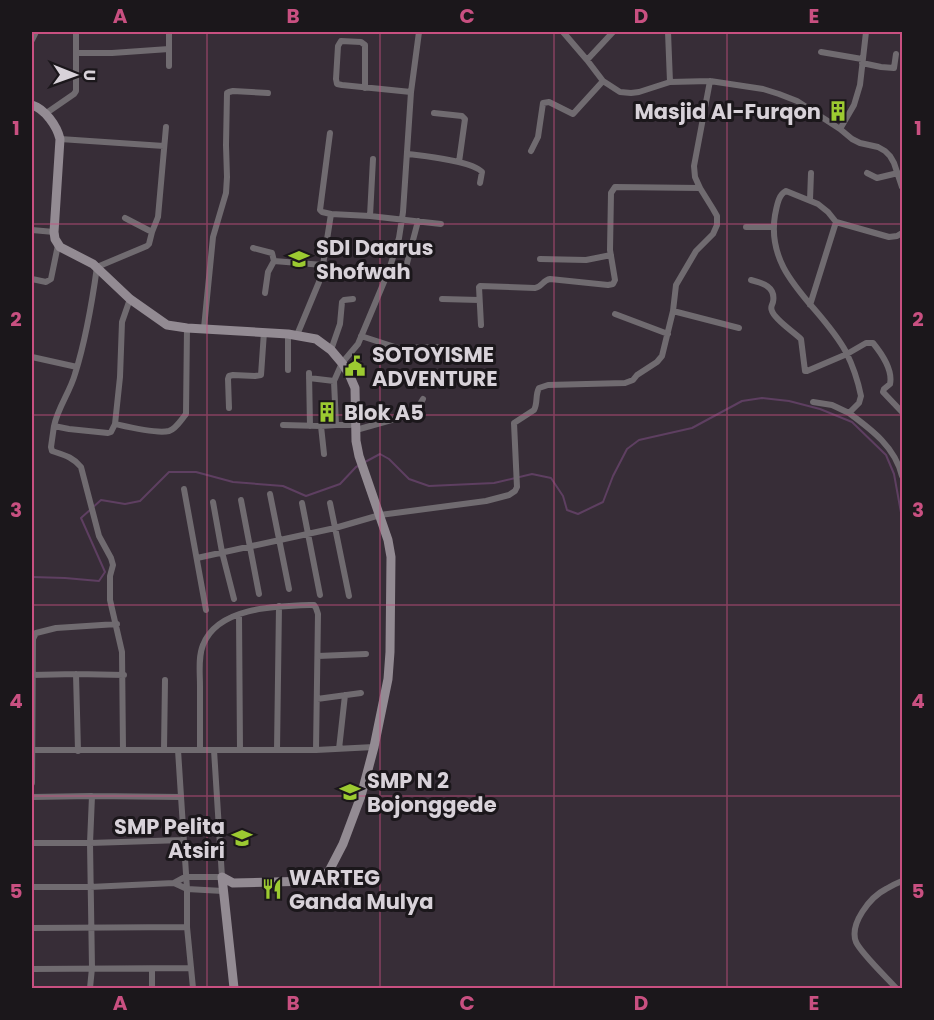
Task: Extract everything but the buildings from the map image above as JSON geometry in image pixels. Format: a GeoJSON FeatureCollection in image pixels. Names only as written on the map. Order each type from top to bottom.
{"type":"FeatureCollection","features":[{"type":"Feature","properties":{"kind":"street"},"geometry":{"type":"LineString","coordinates":[[32,40],[36,32]]}},
{"type":"Feature","properties":{"kind":"street"},"geometry":{"type":"LineString","coordinates":[[45,114],[76,91],[76,32]]}},
{"type":"Feature","properties":{"kind":"street"},"geometry":{"type":"LineString","coordinates":[[169,32],[169,66]]}},
{"type":"Feature","properties":{"kind":"street"},"geometry":{"type":"LineString","coordinates":[[336,425],[334,381],[342,363],[353,351],[361,336],[393,259],[402,219],[411,92],[419,32]]}},
{"type":"Feature","properties":{"kind":"street"},"geometry":{"type":"LineString","coordinates":[[563,32],[603,81],[620,92],[639,92],[670,82],[710,81],[762,89],[797,101],[860,143],[885,151],[894,163],[903,187]]}},
{"type":"Feature","properties":{"kind":"street"},"geometry":{"type":"LineString","coordinates":[[587,60],[613,32]]}},
{"type":"Feature","properties":{"kind":"street"},"geometry":{"type":"LineString","coordinates":[[668,32],[670,82]]}},
{"type":"Feature","properties":{"kind":"street"},"geometry":{"type":"LineString","coordinates":[[840,129],[857,97],[866,32]]}},
{"type":"Feature","properties":{"kind":"street"},"geometry":{"type":"LineString","coordinates":[[365,87],[366,45],[362,42],[341,41],[338,46],[336,82],[342,86],[411,92]]}},
{"type":"Feature","properties":{"kind":"street"},"geometry":{"type":"LineString","coordinates":[[76,53],[169,49]]}},
{"type":"Feature","properties":{"kind":"street"},"geometry":{"type":"LineString","coordinates":[[821,52],[881,67],[894,68],[896,54]]}},
{"type":"Feature","properties":{"kind":"street"},"geometry":{"type":"LineString","coordinates":[[531,151],[538,137],[543,103],[549,102],[573,114],[603,81]]}},
{"type":"Feature","properties":{"kind":"street"},"geometry":{"type":"LineString","coordinates":[[197,558],[335,528],[380,515],[486,501],[509,495],[516,487],[514,423],[534,410],[539,388],[548,384],[625,383],[633,380],[660,360],[668,334],[678,279],[696,251],[713,234],[717,225],[717,216],[700,188],[695,177],[694,166],[710,81]]}},
{"type":"Feature","properties":{"kind":"street"},"geometry":{"type":"LineString","coordinates":[[204,328],[213,237],[226,193],[228,177],[227,93],[232,91],[268,93]]}},
{"type":"Feature","properties":{"kind":"street"},"geometry":{"type":"LineString","coordinates":[[32,105],[45,114],[60,139],[54,232],[58,244],[63,249],[97,267],[130,299],[167,325],[292,334],[316,339],[331,350],[342,363],[355,388],[353,427],[359,456],[388,540],[391,557],[388,679],[361,796],[344,844],[329,871],[322,877],[311,881],[233,883],[222,877],[185,877],[174,883],[32,887]]}},
{"type":"Feature","properties":{"kind":"street"},"geometry":{"type":"LineString","coordinates":[[434,113],[462,116],[465,119],[459,162]]}},
{"type":"Feature","properties":{"kind":"street"},"geometry":{"type":"LineString","coordinates":[[97,267],[149,244],[158,217],[166,127]]}},
{"type":"Feature","properties":{"kind":"street"},"geometry":{"type":"LineString","coordinates":[[330,133],[320,210],[322,212],[441,224]]}},
{"type":"Feature","properties":{"kind":"street"},"geometry":{"type":"LineString","coordinates":[[60,139],[164,146]]}},
{"type":"Feature","properties":{"kind":"street"},"geometry":{"type":"LineString","coordinates":[[408,154],[459,162],[481,170],[480,183]]}},
{"type":"Feature","properties":{"kind":"street"},"geometry":{"type":"LineString","coordinates":[[369,216],[374,159]]}},
{"type":"Feature","properties":{"kind":"street"},"geometry":{"type":"LineString","coordinates":[[810,200],[811,173]]}},
{"type":"Feature","properties":{"kind":"street"},"geometry":{"type":"LineString","coordinates":[[867,173],[877,178],[898,173]]}},
{"type":"Feature","properties":{"kind":"street"},"geometry":{"type":"LineString","coordinates":[[482,325],[478,287],[480,286],[538,288],[544,281],[550,279],[612,285],[615,280],[610,250],[611,193],[615,187],[700,188]]}},
{"type":"Feature","properties":{"kind":"street"},"geometry":{"type":"LineString","coordinates":[[849,413],[861,396],[847,354],[780,262],[775,246],[774,227],[777,206],[783,192],[789,192],[824,208],[836,222],[889,237],[903,233]]}},
{"type":"Feature","properties":{"kind":"street"},"geometry":{"type":"LineString","coordinates":[[288,370],[292,334],[319,282],[331,214]]}},
{"type":"Feature","properties":{"kind":"street"},"geometry":{"type":"LineString","coordinates":[[125,218],[152,232]]}},
{"type":"Feature","properties":{"kind":"street"},"geometry":{"type":"LineString","coordinates":[[406,267],[418,221]]}},
{"type":"Feature","properties":{"kind":"street"},"geometry":{"type":"LineString","coordinates":[[810,305],[836,222]]}},
{"type":"Feature","properties":{"kind":"street"},"geometry":{"type":"LineString","coordinates":[[746,227],[774,227]]}},
{"type":"Feature","properties":{"kind":"street"},"geometry":{"type":"LineString","coordinates":[[32,230],[54,232]]}},
{"type":"Feature","properties":{"kind":"street"},"geometry":{"type":"LineString","coordinates":[[32,279],[46,282],[51,279],[58,244]]}},
{"type":"Feature","properties":{"kind":"street"},"geometry":{"type":"LineString","coordinates":[[253,248],[273,253],[274,261],[268,272],[265,293]]}},
{"type":"Feature","properties":{"kind":"street"},"geometry":{"type":"LineString","coordinates":[[540,259],[586,260],[611,255]]}},
{"type":"Feature","properties":{"kind":"street"},"geometry":{"type":"LineString","coordinates":[[274,261],[323,265]]}},
{"type":"Feature","properties":{"kind":"street"},"geometry":{"type":"LineString","coordinates":[[97,267],[88,325],[75,376],[56,417],[51,447],[52,451],[70,457],[81,467],[99,536],[113,565],[110,600],[117,624],[124,675],[123,750]]}},
{"type":"Feature","properties":{"kind":"street"},"geometry":{"type":"LineString","coordinates":[[751,280],[766,284],[771,289],[774,298],[772,311],[801,339],[805,371],[847,354],[866,343],[873,343],[883,354],[891,377],[890,384],[883,392],[903,412]]}},
{"type":"Feature","properties":{"kind":"street"},"geometry":{"type":"LineString","coordinates":[[54,426],[111,432],[115,424],[120,377],[122,322],[130,299]]}},
{"type":"Feature","properties":{"kind":"street"},"geometry":{"type":"LineString","coordinates":[[331,350],[340,324],[342,302],[353,299]]}},
{"type":"Feature","properties":{"kind":"street"},"geometry":{"type":"LineString","coordinates":[[442,299],[479,300]]}},
{"type":"Feature","properties":{"kind":"street"},"geometry":{"type":"LineString","coordinates":[[673,310],[739,328]]}},
{"type":"Feature","properties":{"kind":"street"},"geometry":{"type":"LineString","coordinates":[[615,314],[668,334]]}},
{"type":"Feature","properties":{"kind":"street"},"geometry":{"type":"LineString","coordinates":[[115,424],[169,431],[178,425],[186,414],[187,328]]}},
{"type":"Feature","properties":{"kind":"street"},"geometry":{"type":"LineString","coordinates":[[229,408],[229,376],[261,375],[264,332]]}},
{"type":"Feature","properties":{"kind":"street"},"geometry":{"type":"LineString","coordinates":[[361,336],[398,348],[417,358]]}},
{"type":"Feature","properties":{"kind":"street"},"geometry":{"type":"LineString","coordinates":[[398,348],[448,347]]}},
{"type":"Feature","properties":{"kind":"street"},"geometry":{"type":"LineString","coordinates":[[32,357],[77,367]]}},
{"type":"Feature","properties":{"kind":"street"},"geometry":{"type":"LineString","coordinates":[[310,426],[309,375],[334,381]]}},
{"type":"Feature","properties":{"kind":"street"},"geometry":{"type":"LineString","coordinates":[[283,425],[353,427],[409,415],[417,409],[423,399]]}},
{"type":"Feature","properties":{"kind":"street"},"geometry":{"type":"LineString","coordinates":[[813,402],[838,407],[873,432],[890,449],[898,462],[902,476]]}},
{"type":"Feature","properties":{"kind":"street"},"geometry":{"type":"LineString","coordinates":[[321,426],[324,454]]}},
{"type":"Feature","properties":{"kind":"street"},"geometry":{"type":"LineString","coordinates":[[184,489],[206,610]]}},
{"type":"Feature","properties":{"kind":"street"},"geometry":{"type":"LineString","coordinates":[[270,494],[289,589]]}},
{"type":"Feature","properties":{"kind":"street"},"geometry":{"type":"LineString","coordinates":[[241,500],[259,594]]}},
{"type":"Feature","properties":{"kind":"street"},"geometry":{"type":"LineString","coordinates":[[213,502],[234,599]]}},
{"type":"Feature","properties":{"kind":"street"},"geometry":{"type":"LineString","coordinates":[[302,503],[320,595]]}},
{"type":"Feature","properties":{"kind":"street"},"geometry":{"type":"LineString","coordinates":[[330,503],[349,596]]}},
{"type":"Feature","properties":{"kind":"street"},"geometry":{"type":"LineString","coordinates":[[200,750],[203,643],[218,625],[259,608],[314,605],[318,614],[316,750]]}},
{"type":"Feature","properties":{"kind":"street"},"geometry":{"type":"LineString","coordinates":[[278,750],[279,606]]}},
{"type":"Feature","properties":{"kind":"street"},"geometry":{"type":"LineString","coordinates":[[239,615],[240,750]]}},
{"type":"Feature","properties":{"kind":"street"},"geometry":{"type":"LineString","coordinates":[[32,783],[34,632],[56,628],[117,624]]}},
{"type":"Feature","properties":{"kind":"street"},"geometry":{"type":"LineString","coordinates":[[318,656],[366,654]]}},
{"type":"Feature","properties":{"kind":"street"},"geometry":{"type":"LineString","coordinates":[[76,674],[78,751]]}},
{"type":"Feature","properties":{"kind":"street"},"geometry":{"type":"LineString","coordinates":[[32,675],[124,675]]}},
{"type":"Feature","properties":{"kind":"street"},"geometry":{"type":"LineString","coordinates":[[164,750],[165,680]]}},
{"type":"Feature","properties":{"kind":"street"},"geometry":{"type":"LineString","coordinates":[[317,699],[361,693]]}},
{"type":"Feature","properties":{"kind":"street"},"geometry":{"type":"LineString","coordinates":[[339,749],[345,695]]}},
{"type":"Feature","properties":{"kind":"street"},"geometry":{"type":"LineString","coordinates":[[32,750],[316,750],[374,747]]}},
{"type":"Feature","properties":{"kind":"street"},"geometry":{"type":"LineString","coordinates":[[178,750],[187,889],[187,927],[193,988]]}},
{"type":"Feature","properties":{"kind":"street"},"geometry":{"type":"LineString","coordinates":[[214,750],[223,891],[234,988]]}},
{"type":"Feature","properties":{"kind":"street"},"geometry":{"type":"LineString","coordinates":[[90,988],[92,796]]}},
{"type":"Feature","properties":{"kind":"street"},"geometry":{"type":"LineString","coordinates":[[32,797],[181,797]]}},
{"type":"Feature","properties":{"kind":"street"},"geometry":{"type":"LineString","coordinates":[[32,843],[183,840]]}},
{"type":"Feature","properties":{"kind":"street"},"geometry":{"type":"LineString","coordinates":[[896,988],[857,945],[854,934],[861,913],[868,904],[883,890],[903,881]]}},
{"type":"Feature","properties":{"kind":"street"},"geometry":{"type":"LineString","coordinates":[[174,883],[187,889],[223,891],[233,883]]}},
{"type":"Feature","properties":{"kind":"street"},"geometry":{"type":"LineString","coordinates":[[32,928],[187,927]]}},
{"type":"Feature","properties":{"kind":"street"},"geometry":{"type":"LineString","coordinates":[[32,969],[191,968]]}},
{"type":"Feature","properties":{"kind":"street"},"geometry":{"type":"LineString","coordinates":[[152,969],[152,988]]}},
{"type":"Feature","properties":{"kind":"waterway"},"geometry":{"type":"LineString","coordinates":[[365,462],[380,454],[389,459],[409,479],[429,486],[494,483],[532,474],[551,478],[563,496],[567,510],[578,514],[603,502],[627,449],[639,440],[692,428],[742,401],[762,398],[789,401],[820,409],[852,422],[886,455],[894,474],[902,518]]}},
{"type":"Feature","properties":{"kind":"waterway"},"geometry":{"type":"LineString","coordinates":[[32,577],[99,581],[105,572],[81,518],[101,500],[125,504],[140,501],[169,472],[196,472],[233,482],[283,486],[306,496],[340,484],[360,465]]}},
{"type":"Feature","properties":{"kind":"place","name":"Masjid Al-Furqon"},"geometry":{"type":"Point","coordinates":[838,111]}},
{"type":"Feature","properties":{"kind":"place","name":"SDI Daarus Shofwah"},"geometry":{"type":"Point","coordinates":[299,259]}},
{"type":"Feature","properties":{"kind":"place","name":"SOTOYISME ADVENTURE"},"geometry":{"type":"Point","coordinates":[355,366]}},
{"type":"Feature","properties":{"kind":"place","name":"Blok A5"},"geometry":{"type":"Point","coordinates":[327,412]}},
{"type":"Feature","properties":{"kind":"place","name":"SMP N 2 Bojonggede"},"geometry":{"type":"Point","coordinates":[350,792]}},
{"type":"Feature","properties":{"kind":"place","name":"SMP Pelita Atsiri"},"geometry":{"type":"Point","coordinates":[242,838]}},
{"type":"Feature","properties":{"kind":"place","name":"WARTEG Ganda Mulya"},"geometry":{"type":"Point","coordinates":[272,889]}}]}
